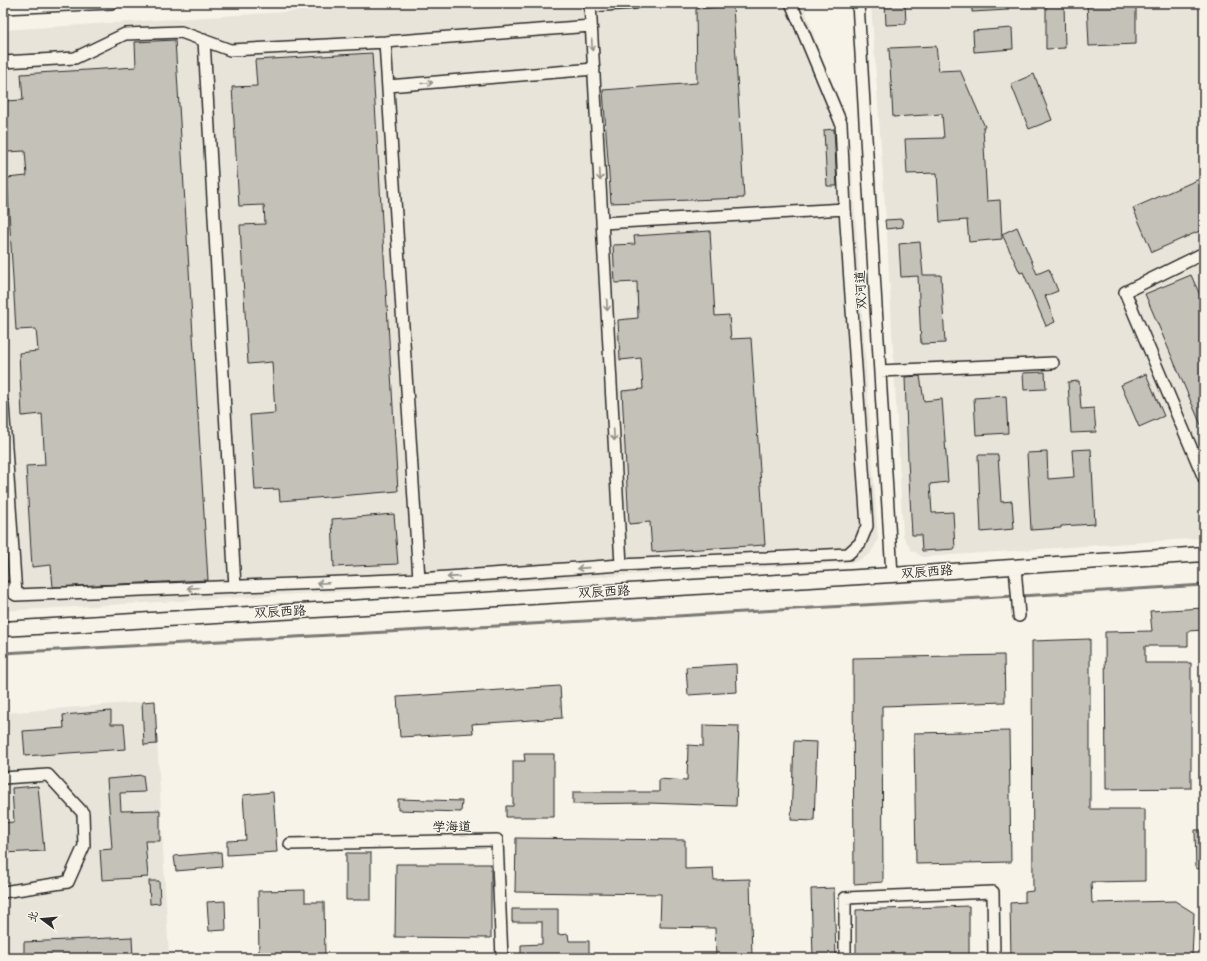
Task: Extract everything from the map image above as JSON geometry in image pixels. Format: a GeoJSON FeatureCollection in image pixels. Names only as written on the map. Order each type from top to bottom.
{"type":"FeatureCollection","features":[{"type":"Feature","properties":{"kind":"main road","name":"双辰西路"},"geometry":{"type":"LineString","coordinates":[[3,629],[892,575],[1204,554]]}},
{"type":"Feature","properties":{"kind":"street"},"geometry":{"type":"LineString","coordinates":[[3,8],[112,3]]}},
{"type":"Feature","properties":{"kind":"street"},"geometry":{"type":"LineString","coordinates":[[621,565],[590,5],[635,3]]}},
{"type":"Feature","properties":{"kind":"street"},"geometry":{"type":"LineString","coordinates":[[3,586],[16,595],[235,587],[419,580],[621,565],[848,554],[860,543],[866,526],[845,209],[841,123],[791,3]]}},
{"type":"Feature","properties":{"kind":"street","name":"双河道"},"geometry":{"type":"LineString","coordinates":[[858,3],[892,575]]}},
{"type":"Feature","properties":{"kind":"street"},"geometry":{"type":"LineString","coordinates":[[3,62],[75,58],[125,34],[181,32],[230,50],[385,42],[591,26]]}},
{"type":"Feature","properties":{"kind":"street"},"geometry":{"type":"LineString","coordinates":[[204,40],[235,587]]}},
{"type":"Feature","properties":{"kind":"street"},"geometry":{"type":"LineString","coordinates":[[385,42],[419,580]]}},
{"type":"Feature","properties":{"kind":"street"},"geometry":{"type":"LineString","coordinates":[[388,86],[594,69]]}},
{"type":"Feature","properties":{"kind":"street"},"geometry":{"type":"LineString","coordinates":[[602,223],[845,209]]}},
{"type":"Feature","properties":{"kind":"street"},"geometry":{"type":"LineString","coordinates":[[1204,253],[1125,292],[1204,478]]}},
{"type":"Feature","properties":{"kind":"street"},"geometry":{"type":"LineString","coordinates":[[880,371],[1053,363]]}},
{"type":"Feature","properties":{"kind":"street"},"geometry":{"type":"LineString","coordinates":[[3,404],[16,595]]}},
{"type":"Feature","properties":{"kind":"street"},"geometry":{"type":"LineString","coordinates":[[1015,567],[1019,616]]}},
{"type":"Feature","properties":{"kind":"street"},"geometry":{"type":"LineString","coordinates":[[3,778],[48,775],[83,813],[84,846],[68,882],[3,892]]}},
{"type":"Feature","properties":{"kind":"street","name":"学海道"},"geometry":{"type":"LineString","coordinates":[[290,844],[497,840],[502,958]]}},
{"type":"Feature","properties":{"kind":"street"},"geometry":{"type":"LineString","coordinates":[[845,958],[845,898],[993,892],[994,958]]}},
{"type":"Feature","properties":{"kind":"shaded area"},"geometry":{"type":"Polygon","coordinates":[[[424,3],[803,3],[850,142],[878,540],[870,554],[856,562],[3,611],[3,30],[424,3]]]}},
{"type":"Feature","properties":{"kind":"shaded area"},"geometry":{"type":"Polygon","coordinates":[[[871,3],[1204,3],[1204,538],[923,557],[911,550],[903,535],[887,235],[871,3]]]}},
{"type":"Feature","properties":{"kind":"shaded area"},"geometry":{"type":"Polygon","coordinates":[[[155,701],[169,958],[3,958],[3,713],[155,701]]]}},
{"type":"Feature","properties":{"kind":"building"},"geometry":{"type":"Polygon","coordinates":[[[885,3],[905,3],[906,24],[886,25],[885,3]]]}},
{"type":"Feature","properties":{"kind":"building"},"geometry":{"type":"Polygon","coordinates":[[[972,3],[1008,3],[1008,10],[972,12],[972,3]]]}},
{"type":"Feature","properties":{"kind":"building"},"geometry":{"type":"Polygon","coordinates":[[[1046,3],[1064,3],[1065,48],[1046,49],[1046,3]]]}},
{"type":"Feature","properties":{"kind":"building"},"geometry":{"type":"Polygon","coordinates":[[[1087,3],[1136,3],[1136,44],[1089,46],[1087,3]]]}},
{"type":"Feature","properties":{"kind":"building"},"geometry":{"type":"Polygon","coordinates":[[[733,6],[744,198],[611,203],[603,90],[697,83],[696,9],[733,6]]]}},
{"type":"Feature","properties":{"kind":"building"},"geometry":{"type":"Polygon","coordinates":[[[1012,28],[1013,49],[974,52],[973,31],[1012,28]]]}},
{"type":"Feature","properties":{"kind":"building"},"geometry":{"type":"Polygon","coordinates":[[[175,40],[208,580],[53,587],[51,565],[32,567],[26,466],[45,465],[42,414],[22,416],[19,353],[38,351],[36,329],[16,330],[7,178],[27,176],[25,151],[7,152],[5,101],[23,100],[21,74],[136,67],[135,42],[175,40]]]}},
{"type":"Feature","properties":{"kind":"building"},"geometry":{"type":"Polygon","coordinates":[[[936,46],[939,71],[960,70],[985,127],[983,127],[987,201],[1000,200],[1002,239],[969,242],[967,220],[940,222],[937,173],[907,174],[905,139],[944,138],[942,114],[893,117],[889,48],[936,46]]]}},
{"type":"Feature","properties":{"kind":"building"},"geometry":{"type":"Polygon","coordinates":[[[372,53],[398,491],[280,501],[279,489],[255,490],[250,415],[275,413],[272,362],[248,364],[240,225],[265,224],[264,205],[239,206],[232,87],[257,86],[255,60],[372,53]]]}},
{"type":"Feature","properties":{"kind":"building"},"geometry":{"type":"Polygon","coordinates":[[[1034,74],[1052,120],[1029,129],[1011,84],[1034,74]]]}},
{"type":"Feature","properties":{"kind":"building"},"geometry":{"type":"Polygon","coordinates":[[[834,129],[837,186],[827,186],[824,130],[834,129]]]}},
{"type":"Feature","properties":{"kind":"building"},"geometry":{"type":"Polygon","coordinates":[[[1204,177],[1204,229],[1152,252],[1133,208],[1204,177]]]}},
{"type":"Feature","properties":{"kind":"building"},"geometry":{"type":"Polygon","coordinates":[[[902,219],[903,227],[886,229],[885,220],[902,219]]]}},
{"type":"Feature","properties":{"kind":"building"},"geometry":{"type":"Polygon","coordinates":[[[1017,227],[1037,274],[1049,269],[1058,291],[1045,296],[1055,322],[1046,326],[1023,272],[1020,273],[1002,234],[1017,227]]]}},
{"type":"Feature","properties":{"kind":"building"},"geometry":{"type":"Polygon","coordinates":[[[710,231],[715,316],[729,315],[731,339],[751,338],[765,545],[652,552],[650,522],[629,524],[622,391],[643,389],[641,358],[620,360],[618,320],[638,318],[637,282],[615,283],[613,245],[635,244],[634,236],[710,231]]]}},
{"type":"Feature","properties":{"kind":"building"},"geometry":{"type":"Polygon","coordinates":[[[920,242],[923,275],[941,275],[945,343],[921,344],[918,276],[901,277],[899,244],[920,242]]]}},
{"type":"Feature","properties":{"kind":"building"},"geometry":{"type":"Polygon","coordinates":[[[1191,275],[1204,304],[1204,432],[1145,294],[1191,275]]]}},
{"type":"Feature","properties":{"kind":"building"},"geometry":{"type":"Polygon","coordinates":[[[1045,372],[1046,389],[1024,390],[1023,373],[1045,372]]]}},
{"type":"Feature","properties":{"kind":"building"},"geometry":{"type":"Polygon","coordinates":[[[1146,374],[1164,416],[1139,427],[1121,385],[1146,374]]]}},
{"type":"Feature","properties":{"kind":"building"},"geometry":{"type":"Polygon","coordinates":[[[920,376],[924,401],[942,399],[948,482],[930,484],[932,513],[953,512],[955,549],[922,551],[921,535],[912,535],[905,377],[920,376]]]}},
{"type":"Feature","properties":{"kind":"building"},"geometry":{"type":"Polygon","coordinates":[[[1079,381],[1081,409],[1094,408],[1096,432],[1071,433],[1068,382],[1079,381]]]}},
{"type":"Feature","properties":{"kind":"building"},"geometry":{"type":"Polygon","coordinates":[[[1006,396],[1008,433],[976,435],[974,398],[1006,396]]]}},
{"type":"Feature","properties":{"kind":"building"},"geometry":{"type":"Polygon","coordinates":[[[1091,449],[1095,524],[1031,530],[1027,453],[1047,452],[1048,479],[1074,477],[1072,450],[1091,449]]]}},
{"type":"Feature","properties":{"kind":"building"},"geometry":{"type":"Polygon","coordinates":[[[978,455],[998,455],[1001,502],[1012,501],[1014,529],[981,532],[978,455]]]}},
{"type":"Feature","properties":{"kind":"building"},"geometry":{"type":"Polygon","coordinates":[[[394,514],[398,564],[334,567],[332,519],[394,514]]]}},
{"type":"Feature","properties":{"kind":"building"},"geometry":{"type":"Polygon","coordinates":[[[1204,608],[1204,630],[1188,631],[1188,646],[1145,646],[1145,663],[1191,663],[1191,788],[1106,789],[1105,632],[1152,631],[1150,611],[1204,608]]]}},
{"type":"Feature","properties":{"kind":"building"},"geometry":{"type":"Polygon","coordinates":[[[1090,639],[1090,809],[1145,809],[1145,881],[1091,882],[1092,903],[1175,901],[1194,913],[1192,958],[1011,958],[1010,903],[1025,902],[1025,892],[1033,891],[1032,641],[1090,639]]]}},
{"type":"Feature","properties":{"kind":"building"},"geometry":{"type":"Polygon","coordinates":[[[1004,655],[1005,702],[882,706],[883,882],[854,884],[853,658],[1004,655]]]}},
{"type":"Feature","properties":{"kind":"building"},"geometry":{"type":"Polygon","coordinates":[[[736,664],[737,692],[688,695],[686,667],[736,664]]]}},
{"type":"Feature","properties":{"kind":"building"},"geometry":{"type":"Polygon","coordinates":[[[560,686],[562,718],[472,724],[473,733],[400,737],[397,697],[560,686]]]}},
{"type":"Feature","properties":{"kind":"building"},"geometry":{"type":"Polygon","coordinates":[[[155,701],[157,744],[144,745],[142,702],[155,701]]]}},
{"type":"Feature","properties":{"kind":"building"},"geometry":{"type":"Polygon","coordinates":[[[111,711],[111,724],[124,724],[126,749],[25,756],[23,731],[64,728],[63,715],[111,711]]]}},
{"type":"Feature","properties":{"kind":"building"},"geometry":{"type":"Polygon","coordinates":[[[703,725],[739,726],[736,806],[648,803],[573,804],[573,792],[659,792],[659,779],[687,781],[688,745],[703,746],[703,725]]]}},
{"type":"Feature","properties":{"kind":"building"},"geometry":{"type":"Polygon","coordinates":[[[1009,731],[1011,862],[916,864],[914,733],[1009,731]]]}},
{"type":"Feature","properties":{"kind":"building"},"geometry":{"type":"Polygon","coordinates":[[[794,741],[817,742],[814,821],[791,820],[794,741]]]}},
{"type":"Feature","properties":{"kind":"building"},"geometry":{"type":"Polygon","coordinates":[[[524,754],[554,754],[554,817],[506,817],[506,806],[513,806],[513,761],[525,761],[524,754]]]}},
{"type":"Feature","properties":{"kind":"building"},"geometry":{"type":"Polygon","coordinates":[[[143,775],[145,792],[120,793],[121,811],[160,810],[160,841],[145,841],[148,877],[102,880],[100,850],[112,849],[107,779],[143,775]]]}},
{"type":"Feature","properties":{"kind":"building"},"geometry":{"type":"Polygon","coordinates":[[[38,786],[44,851],[3,853],[3,823],[14,822],[12,788],[38,786]]]}},
{"type":"Feature","properties":{"kind":"building"},"geometry":{"type":"Polygon","coordinates":[[[273,792],[277,852],[227,855],[227,841],[246,840],[243,795],[273,792]]]}},
{"type":"Feature","properties":{"kind":"building"},"geometry":{"type":"Polygon","coordinates":[[[398,799],[462,801],[461,812],[398,810],[398,799]]]}},
{"type":"Feature","properties":{"kind":"building"},"geometry":{"type":"Polygon","coordinates":[[[1195,830],[1204,830],[1204,868],[1196,869],[1195,830]]]}},
{"type":"Feature","properties":{"kind":"building"},"geometry":{"type":"Polygon","coordinates":[[[516,838],[685,840],[685,869],[713,868],[714,880],[750,879],[752,958],[716,958],[715,928],[660,927],[661,894],[515,892],[516,838]]]}},
{"type":"Feature","properties":{"kind":"building"},"geometry":{"type":"Polygon","coordinates":[[[221,852],[222,867],[176,871],[174,856],[221,852]]]}},
{"type":"Feature","properties":{"kind":"building"},"geometry":{"type":"Polygon","coordinates":[[[346,853],[371,853],[371,900],[346,900],[346,853]]]}},
{"type":"Feature","properties":{"kind":"building"},"geometry":{"type":"Polygon","coordinates":[[[396,864],[491,864],[491,938],[395,937],[396,864]]]}},
{"type":"Feature","properties":{"kind":"building"},"geometry":{"type":"Polygon","coordinates":[[[149,881],[159,881],[160,903],[150,904],[149,881]]]}},
{"type":"Feature","properties":{"kind":"building"},"geometry":{"type":"Polygon","coordinates":[[[834,888],[836,958],[813,958],[811,889],[834,888]]]}},
{"type":"Feature","properties":{"kind":"building"},"geometry":{"type":"Polygon","coordinates":[[[305,890],[305,902],[324,902],[325,958],[259,958],[258,891],[305,890]]]}},
{"type":"Feature","properties":{"kind":"building"},"geometry":{"type":"Polygon","coordinates":[[[225,901],[226,930],[209,931],[207,902],[225,901]]]}},
{"type":"Feature","properties":{"kind":"building"},"geometry":{"type":"Polygon","coordinates":[[[969,906],[969,958],[856,958],[856,910],[969,906]]]}},
{"type":"Feature","properties":{"kind":"building"},"geometry":{"type":"Polygon","coordinates":[[[512,909],[558,909],[558,935],[568,934],[569,941],[589,941],[589,958],[521,958],[521,945],[542,944],[542,922],[512,922],[512,909]]]}},
{"type":"Feature","properties":{"kind":"building"},"geometry":{"type":"Polygon","coordinates":[[[132,937],[133,958],[24,958],[24,942],[132,937]]]}},
{"type":"Feature","properties":{"kind":"waterway"},"geometry":{"type":"LineString","coordinates":[[1020,596],[1204,585]]}},
{"type":"Feature","properties":{"kind":"waterway"},"geometry":{"type":"LineString","coordinates":[[3,653],[1015,596]]}}]}
